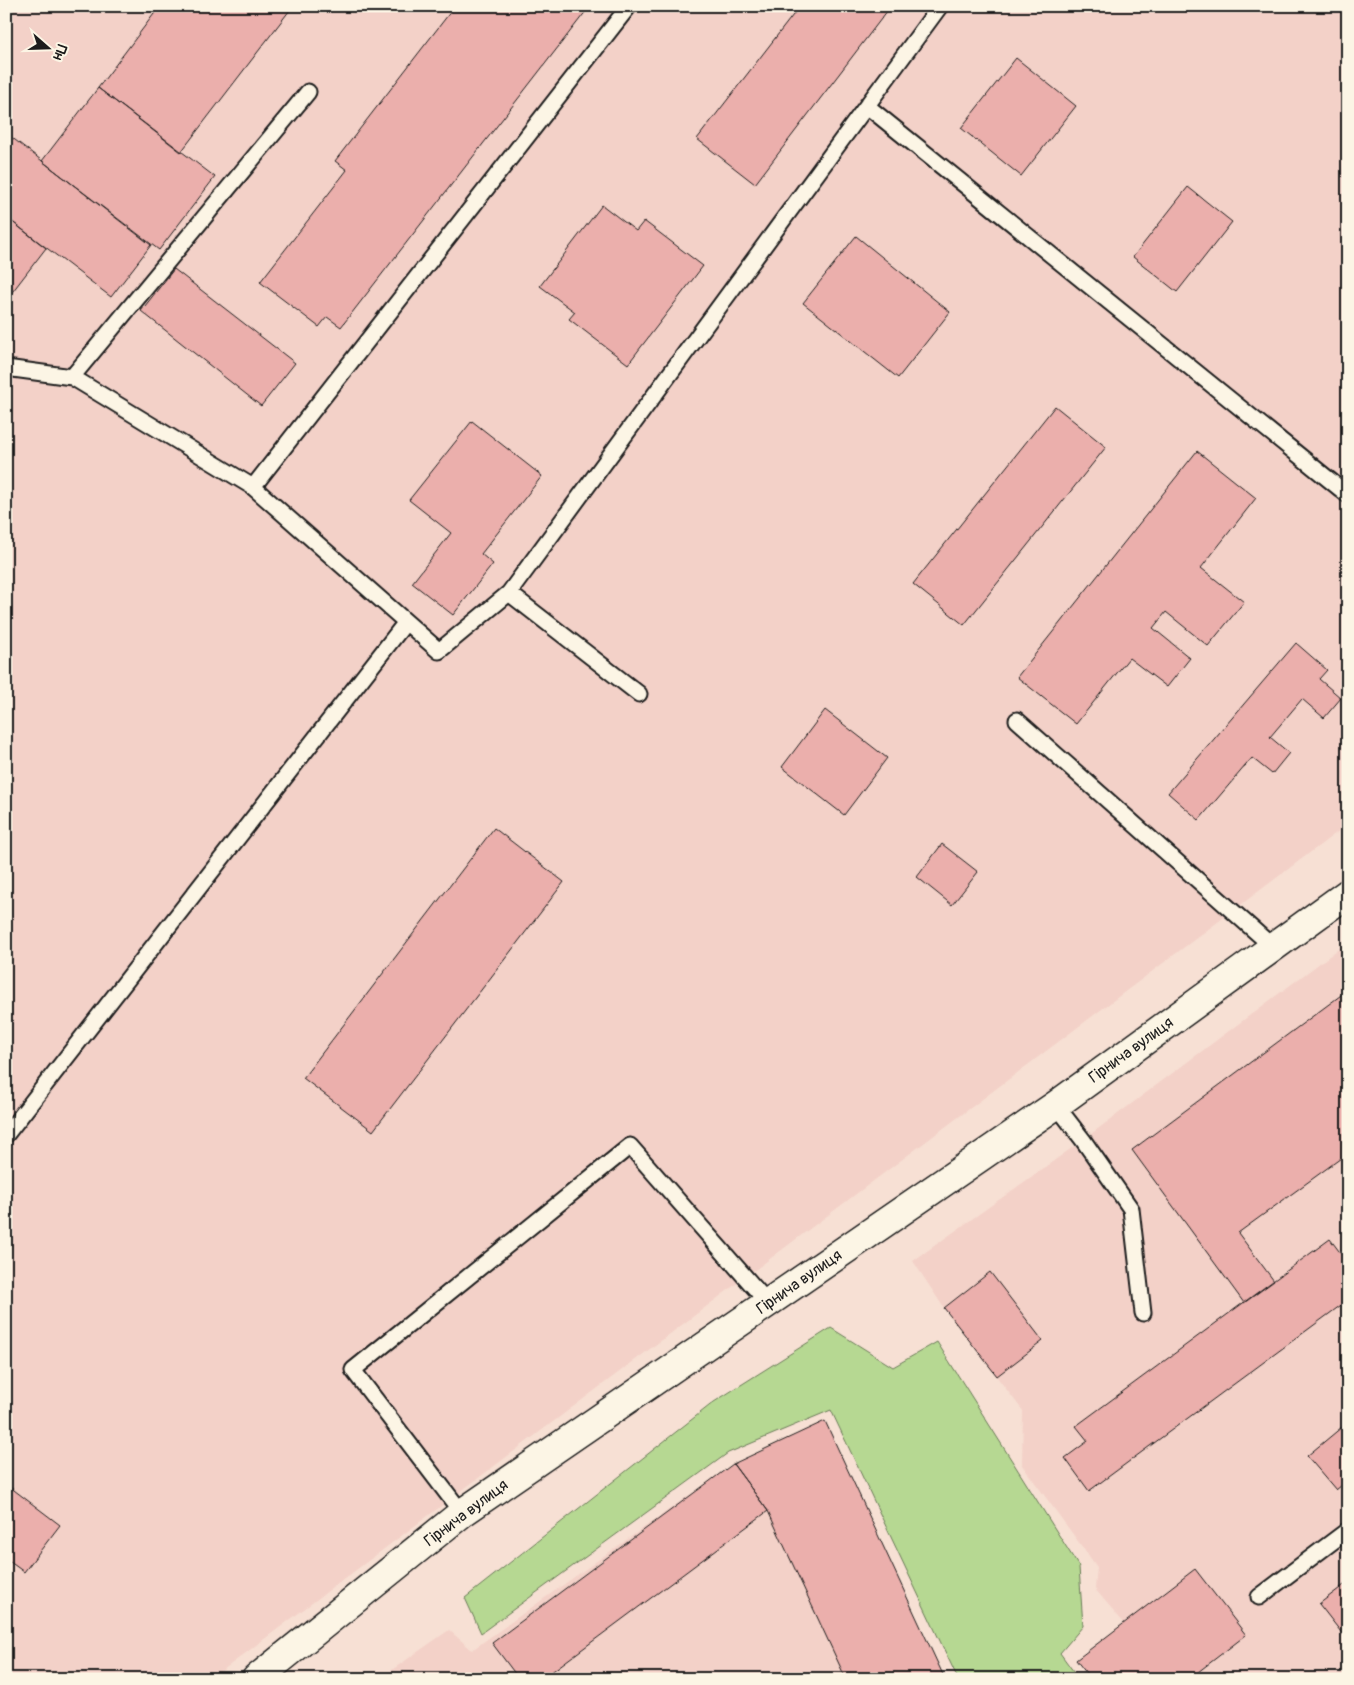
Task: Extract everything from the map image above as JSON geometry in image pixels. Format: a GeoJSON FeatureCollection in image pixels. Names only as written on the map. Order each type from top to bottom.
{"type":"FeatureCollection","features":[{"type":"Feature","properties":{"kind":"street","name":"Гірнича вулиця"},"geometry":{"type":"LineString","coordinates":[[256,1679],[462,1513],[1056,1105],[1348,893]]}},
{"type":"Feature","properties":{"kind":"lane"},"geometry":{"type":"LineString","coordinates":[[254,487],[629,6]]}},
{"type":"Feature","properties":{"kind":"lane"},"geometry":{"type":"LineString","coordinates":[[6,368],[72,376],[254,487],[439,651],[509,593],[940,6]]}},
{"type":"Feature","properties":{"kind":"lane"},"geometry":{"type":"LineString","coordinates":[[72,376],[308,92]]}},
{"type":"Feature","properties":{"kind":"lane"},"geometry":{"type":"LineString","coordinates":[[868,106],[1348,496]]}},
{"type":"Feature","properties":{"kind":"lane"},"geometry":{"type":"LineString","coordinates":[[509,593],[639,694]]}},
{"type":"Feature","properties":{"kind":"lane"},"geometry":{"type":"LineString","coordinates":[[6,1135],[406,622]]}},
{"type":"Feature","properties":{"kind":"lane"},"geometry":{"type":"LineString","coordinates":[[1017,720],[1273,947]]}},
{"type":"Feature","properties":{"kind":"lane"},"geometry":{"type":"LineString","coordinates":[[1056,1105],[1131,1209],[1143,1313]]}},
{"type":"Feature","properties":{"kind":"lane"},"geometry":{"type":"LineString","coordinates":[[462,1513],[353,1370],[630,1146],[768,1303]]}},
{"type":"Feature","properties":{"kind":"lane"},"geometry":{"type":"LineString","coordinates":[[1259,1597],[1348,1530]]}},
{"type":"Feature","properties":{"kind":"shaded area"},"geometry":{"type":"Polygon","coordinates":[[[6,6],[1348,6],[1348,824],[211,1679],[6,1679],[6,6]]]}},
{"type":"Feature","properties":{"kind":"shaded area"},"geometry":{"type":"Polygon","coordinates":[[[1348,942],[1348,1679],[1091,1679],[1124,1623],[1095,1589],[1097,1567],[1022,1465],[1023,1411],[944,1308],[913,1261],[1083,1140],[1348,942]]]}},
{"type":"Feature","properties":{"kind":"shaded area"},"geometry":{"type":"Polygon","coordinates":[[[825,1421],[945,1679],[379,1679],[449,1630],[472,1650],[733,1464],[825,1421]]]}},
{"type":"Feature","properties":{"kind":"green space"},"geometry":{"type":"Polygon","coordinates":[[[831,1328],[893,1367],[937,1342],[1079,1567],[1083,1626],[1060,1653],[1079,1679],[958,1679],[831,1410],[728,1453],[481,1633],[465,1598],[714,1402],[831,1328]]]}},
{"type":"Feature","properties":{"kind":"building"},"geometry":{"type":"Polygon","coordinates":[[[160,6],[293,6],[181,152],[98,88],[160,6]]]}},
{"type":"Feature","properties":{"kind":"building"},"geometry":{"type":"Polygon","coordinates":[[[455,6],[590,6],[341,327],[327,317],[319,327],[260,282],[347,170],[335,161],[455,6]]]}},
{"type":"Feature","properties":{"kind":"building"},"geometry":{"type":"Polygon","coordinates":[[[800,6],[891,6],[755,184],[697,139],[800,6]]]}},
{"type":"Feature","properties":{"kind":"building"},"geometry":{"type":"Polygon","coordinates":[[[1016,58],[1076,106],[1021,176],[961,128],[1016,58]]]}},
{"type":"Feature","properties":{"kind":"building"},"geometry":{"type":"Polygon","coordinates":[[[98,88],[215,177],[159,250],[42,161],[98,88]]]}},
{"type":"Feature","properties":{"kind":"building"},"geometry":{"type":"Polygon","coordinates":[[[6,133],[151,245],[111,297],[6,217],[6,133]]]}},
{"type":"Feature","properties":{"kind":"building"},"geometry":{"type":"Polygon","coordinates":[[[1188,187],[1232,222],[1177,292],[1133,257],[1188,187]]]}},
{"type":"Feature","properties":{"kind":"building"},"geometry":{"type":"Polygon","coordinates":[[[602,205],[636,231],[644,221],[703,266],[628,364],[569,319],[575,312],[540,286],[602,205]]]}},
{"type":"Feature","properties":{"kind":"building"},"geometry":{"type":"Polygon","coordinates":[[[6,217],[46,248],[6,300],[6,217]]]}},
{"type":"Feature","properties":{"kind":"building"},"geometry":{"type":"Polygon","coordinates":[[[856,236],[950,312],[898,378],[803,303],[856,236]]]}},
{"type":"Feature","properties":{"kind":"building"},"geometry":{"type":"Polygon","coordinates":[[[174,269],[295,363],[261,406],[141,311],[174,269]]]}},
{"type":"Feature","properties":{"kind":"building"},"geometry":{"type":"Polygon","coordinates":[[[1055,406],[1106,447],[964,625],[913,584],[1055,406]]]}},
{"type":"Feature","properties":{"kind":"building"},"geometry":{"type":"Polygon","coordinates":[[[472,421],[542,476],[481,554],[493,564],[453,615],[412,583],[451,533],[409,500],[472,421]]]}},
{"type":"Feature","properties":{"kind":"building"},"geometry":{"type":"Polygon","coordinates":[[[1197,451],[1256,498],[1201,568],[1244,602],[1208,646],[1166,612],[1153,628],[1190,658],[1167,687],[1129,658],[1076,724],[1017,677],[1197,451]]]}},
{"type":"Feature","properties":{"kind":"building"},"geometry":{"type":"Polygon","coordinates":[[[1296,643],[1327,670],[1319,679],[1341,698],[1324,718],[1302,699],[1270,737],[1289,753],[1272,774],[1252,758],[1199,820],[1168,793],[1296,643]]]}},
{"type":"Feature","properties":{"kind":"building"},"geometry":{"type":"Polygon","coordinates":[[[825,710],[887,758],[844,815],[782,767],[825,710]]]}},
{"type":"Feature","properties":{"kind":"building"},"geometry":{"type":"Polygon","coordinates":[[[494,828],[564,882],[373,1131],[303,1078],[494,828]]]}},
{"type":"Feature","properties":{"kind":"building"},"geometry":{"type":"Polygon","coordinates":[[[942,844],[978,872],[952,905],[917,877],[942,844]]]}},
{"type":"Feature","properties":{"kind":"building"},"geometry":{"type":"Polygon","coordinates":[[[1348,990],[1348,1153],[1238,1233],[1274,1281],[1244,1303],[1132,1150],[1348,990]]]}},
{"type":"Feature","properties":{"kind":"building"},"geometry":{"type":"Polygon","coordinates":[[[1330,1239],[1348,1263],[1348,1300],[1089,1491],[1065,1458],[1088,1441],[1076,1426],[1330,1239]]]}},
{"type":"Feature","properties":{"kind":"building"},"geometry":{"type":"Polygon","coordinates":[[[990,1272],[1043,1341],[997,1376],[944,1308],[990,1272]]]}},
{"type":"Feature","properties":{"kind":"building"},"geometry":{"type":"Polygon","coordinates":[[[825,1421],[945,1679],[846,1679],[768,1511],[733,1464],[825,1421]]]}},
{"type":"Feature","properties":{"kind":"building"},"geometry":{"type":"Polygon","coordinates":[[[1348,1422],[1348,1480],[1336,1490],[1307,1456],[1348,1422]]]}},
{"type":"Feature","properties":{"kind":"building"},"geometry":{"type":"Polygon","coordinates":[[[733,1464],[768,1511],[542,1679],[519,1679],[492,1643],[733,1464]]]}},
{"type":"Feature","properties":{"kind":"building"},"geometry":{"type":"Polygon","coordinates":[[[6,1484],[60,1525],[24,1572],[6,1559],[6,1484]]]}},
{"type":"Feature","properties":{"kind":"building"},"geometry":{"type":"Polygon","coordinates":[[[1195,1569],[1246,1635],[1189,1679],[1091,1679],[1076,1660],[1195,1569]]]}},
{"type":"Feature","properties":{"kind":"building"},"geometry":{"type":"Polygon","coordinates":[[[1348,1582],[1348,1641],[1319,1604],[1348,1582]]]}}]}
